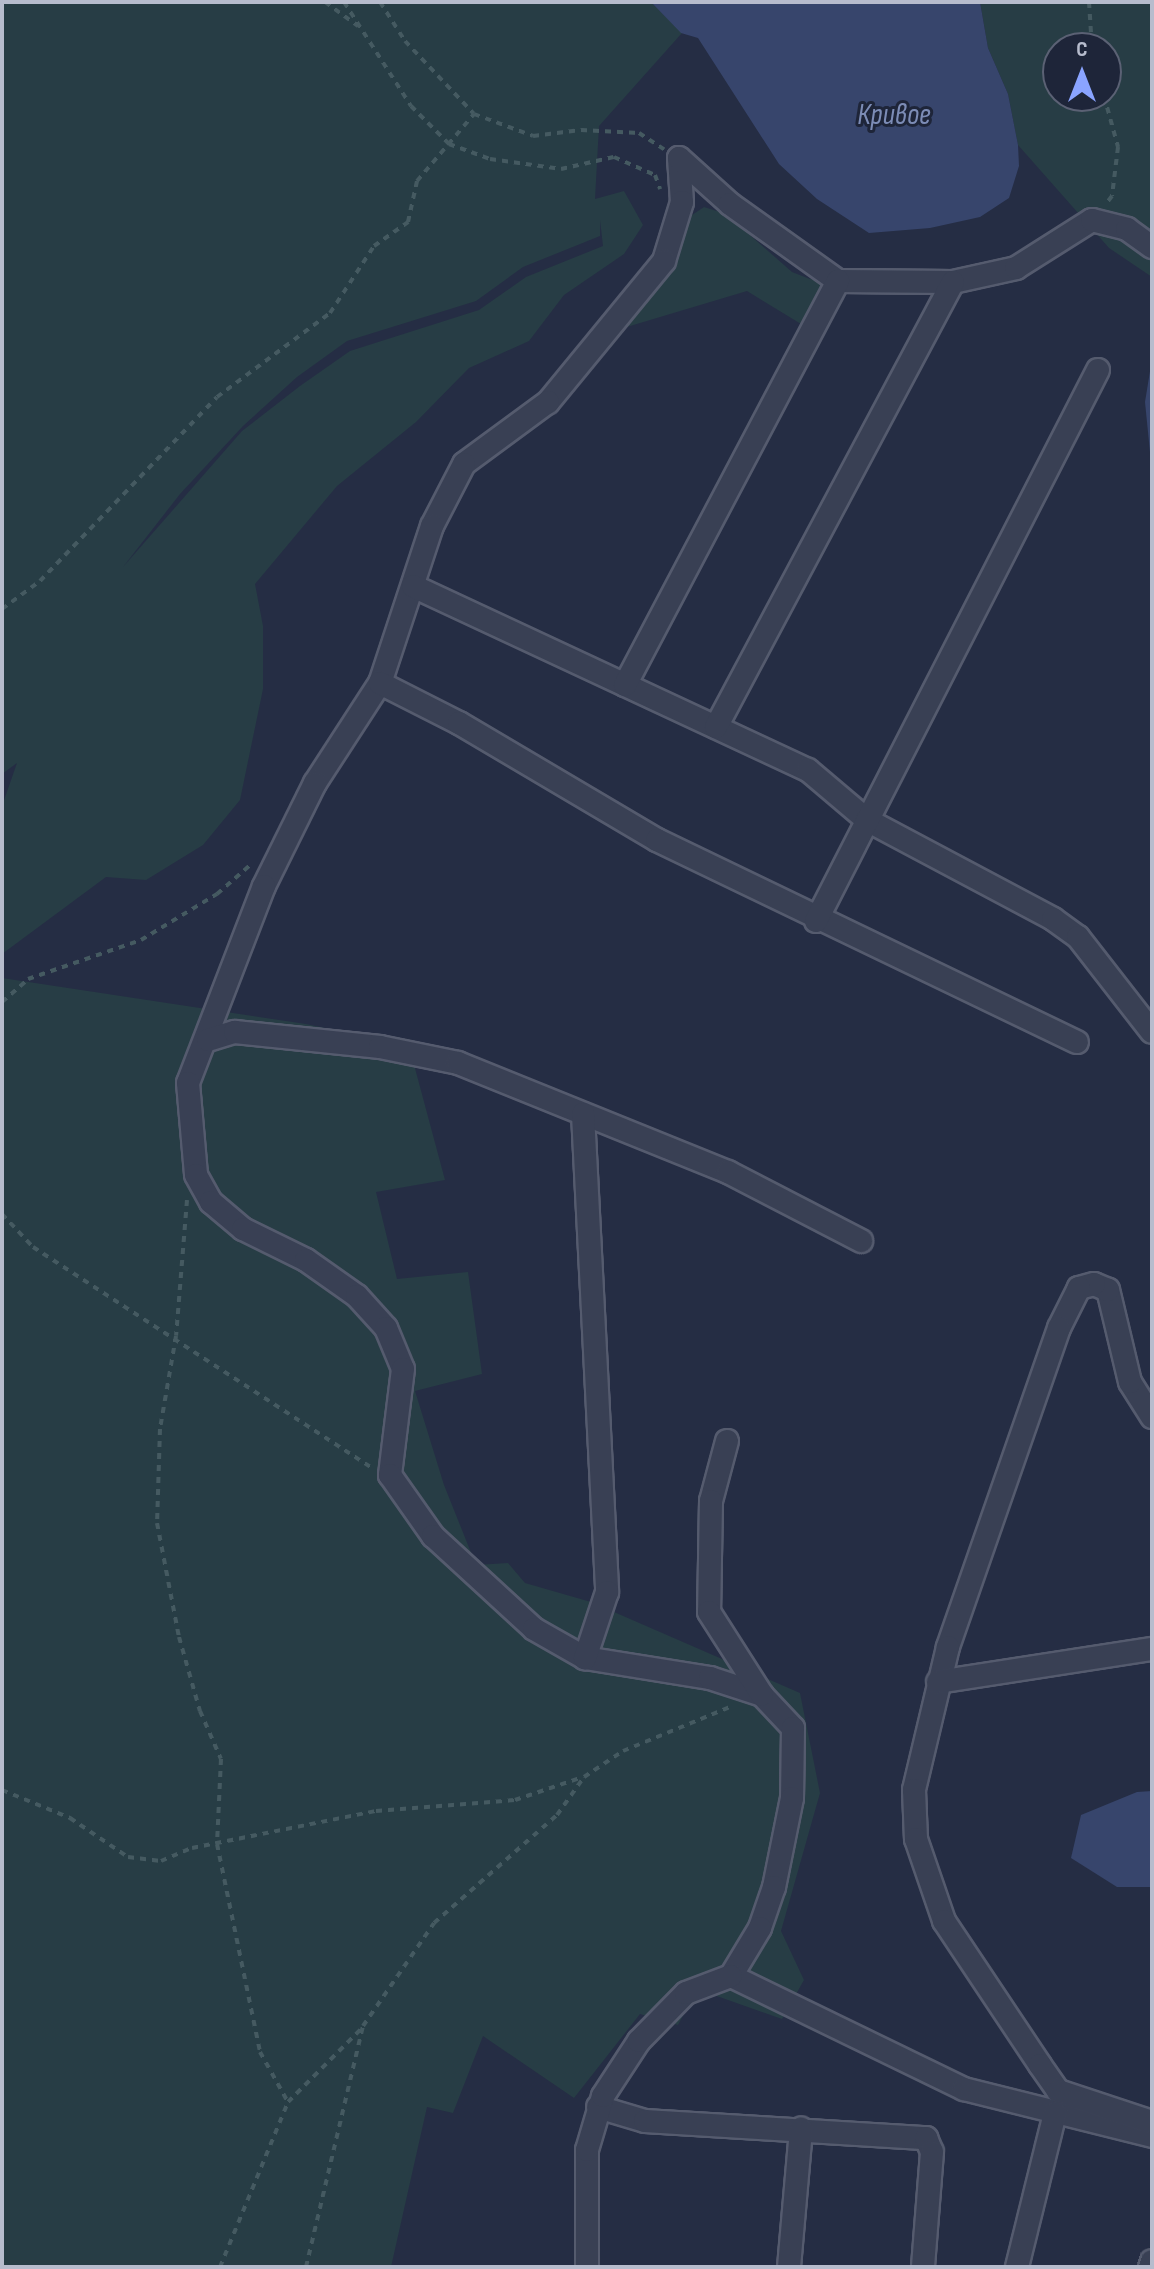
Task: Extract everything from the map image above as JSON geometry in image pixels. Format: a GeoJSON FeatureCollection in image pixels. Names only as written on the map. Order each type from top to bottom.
{"type":"FeatureCollection","features":[{"type":"Feature","properties":{"kind":"street"},"geometry":{"type":"LineString","coordinates":[[679,158],[730,204],[838,281],[953,282],[1016,268],[1092,220],[1127,229],[1152,247]]}},
{"type":"Feature","properties":{"kind":"street"},"geometry":{"type":"LineString","coordinates":[[679,158],[682,202],[664,261],[548,402],[464,464],[432,526],[380,683],[315,783],[264,886],[208,1040],[188,1083],[196,1175],[211,1202],[243,1229],[306,1260],[357,1296],[386,1328],[403,1369],[390,1475],[433,1536],[534,1629],[585,1658],[710,1678],[762,1695]]}},
{"type":"Feature","properties":{"kind":"street"},"geometry":{"type":"LineString","coordinates":[[625,685],[838,281]]}},
{"type":"Feature","properties":{"kind":"street"},"geometry":{"type":"LineString","coordinates":[[716,727],[953,282]]}},
{"type":"Feature","properties":{"kind":"street"},"geometry":{"type":"LineString","coordinates":[[816,921],[1098,370]]}},
{"type":"Feature","properties":{"kind":"street"},"geometry":{"type":"LineString","coordinates":[[413,586],[808,770],[867,820],[1053,919],[1078,937],[1152,1032]]}},
{"type":"Feature","properties":{"kind":"street"},"geometry":{"type":"LineString","coordinates":[[380,683],[459,723],[657,840],[816,921],[1077,1042]]}},
{"type":"Feature","properties":{"kind":"street"},"geometry":{"type":"LineString","coordinates":[[208,1040],[235,1032],[380,1047],[458,1063],[728,1172],[861,1241]]}},
{"type":"Feature","properties":{"kind":"street"},"geometry":{"type":"LineString","coordinates":[[583,1114],[607,1592],[585,1658]]}},
{"type":"Feature","properties":{"kind":"street"},"geometry":{"type":"LineString","coordinates":[[1152,1417],[1130,1382],[1108,1290],[1094,1284],[1079,1288],[1059,1328],[938,1682],[914,1790],[916,1839],[944,1921],[1058,2091],[1152,2122]]}},
{"type":"Feature","properties":{"kind":"street"},"geometry":{"type":"LineString","coordinates":[[587,2267],[587,2150],[598,2107],[611,2078],[639,2041],[686,1993],[731,1976],[760,1928],[792,1798],[793,1728],[762,1695],[709,1612],[711,1501],[727,1441]]}},
{"type":"Feature","properties":{"kind":"street"},"geometry":{"type":"LineString","coordinates":[[938,1682],[1152,1649]]}},
{"type":"Feature","properties":{"kind":"street"},"geometry":{"type":"LineString","coordinates":[[731,1976],[964,2089],[1152,2136]]}},
{"type":"Feature","properties":{"kind":"street"},"geometry":{"type":"LineString","coordinates":[[598,2107],[645,2121],[919,2135],[931,2143],[923,2267]]}},
{"type":"Feature","properties":{"kind":"street"},"geometry":{"type":"LineString","coordinates":[[1017,2267],[1055,2113]]}},
{"type":"Feature","properties":{"kind":"street"},"geometry":{"type":"LineString","coordinates":[[789,2267],[801,2129]]}},
{"type":"Feature","properties":{"kind":"path"},"geometry":{"type":"LineString","coordinates":[[325,2],[360,27]]}},
{"type":"Feature","properties":{"kind":"path"},"geometry":{"type":"LineString","coordinates":[[344,2],[411,106],[449,144],[490,159],[561,169],[614,157],[655,175],[675,227]]}},
{"type":"Feature","properties":{"kind":"path"},"geometry":{"type":"LineString","coordinates":[[380,2],[405,41],[474,114],[533,136],[581,130],[639,133],[679,158]]}},
{"type":"Feature","properties":{"kind":"path"},"geometry":{"type":"LineString","coordinates":[[1089,2],[1091,32]]}},
{"type":"Feature","properties":{"kind":"path"},"geometry":{"type":"LineString","coordinates":[[1092,220],[1112,196],[1118,147],[1108,112]]}},
{"type":"Feature","properties":{"kind":"path"},"geometry":{"type":"LineString","coordinates":[[2,609],[40,581],[217,397],[330,313],[374,246],[408,222],[417,181],[474,114]]}},
{"type":"Feature","properties":{"kind":"path"},"geometry":{"type":"LineString","coordinates":[[2,1002],[28,979],[141,940],[217,894],[260,857]]}},
{"type":"Feature","properties":{"kind":"path"},"geometry":{"type":"LineString","coordinates":[[187,1189],[175,1341],[160,1429],[157,1523],[179,1637],[200,1711],[221,1759],[217,1844],[260,2052],[288,2102]]}},
{"type":"Feature","properties":{"kind":"path"},"geometry":{"type":"LineString","coordinates":[[2,1214],[33,1247],[175,1341],[390,1475]]}},
{"type":"Feature","properties":{"kind":"path"},"geometry":{"type":"LineString","coordinates":[[2,1790],[70,1818],[128,1857],[161,1861],[217,1844],[376,1811],[515,1800],[584,1777],[651,1738],[762,1695]]}},
{"type":"Feature","properties":{"kind":"path"},"geometry":{"type":"LineString","coordinates":[[220,2267],[288,2102],[363,2026],[434,1923],[557,1815],[584,1777]]}},
{"type":"Feature","properties":{"kind":"path"},"geometry":{"type":"LineString","coordinates":[[306,2267],[363,2026]]}},
{"type":"Feature","properties":{"kind":"shaded area"},"geometry":{"type":"Polygon","coordinates":[[[2,2],[651,2],[682,33],[599,126],[595,199],[624,191],[643,225],[624,254],[564,295],[529,341],[469,368],[416,422],[337,486],[255,584],[263,626],[263,689],[240,800],[203,845],[146,880],[106,877],[2,954],[2,806],[17,763],[2,774],[2,2]],[[600,220],[600,236],[523,267],[476,301],[347,341],[297,377],[243,426],[180,494],[123,567],[242,431],[350,351],[479,310],[526,277],[603,246],[600,220]]]}},
{"type":"Feature","properties":{"kind":"shaded area"},"geometry":{"type":"Polygon","coordinates":[[[980,2],[1152,2],[1152,277],[1109,248],[1018,145],[1008,94],[988,48],[980,2]]]}},
{"type":"Feature","properties":{"kind":"shaded area"},"geometry":{"type":"Polygon","coordinates":[[[704,207],[726,214],[792,272],[810,279],[837,280],[836,290],[801,324],[747,291],[610,332],[683,221],[704,207]]]}},
{"type":"Feature","properties":{"kind":"shaded area"},"geometry":{"type":"Polygon","coordinates":[[[2,978],[306,1024],[409,1046],[445,1180],[376,1192],[397,1279],[468,1272],[482,1374],[415,1391],[444,1485],[476,1565],[508,1563],[525,1583],[591,1602],[800,1693],[820,1793],[781,1931],[804,1980],[782,2019],[697,1989],[678,2025],[640,2014],[574,2098],[483,2036],[453,2113],[427,2107],[391,2267],[2,2267],[2,978]]]}},
{"type":"Feature","properties":{"kind":"water","name":"Кривое"},"geometry":{"type":"Polygon","coordinates":[[[651,2],[980,2],[988,48],[1008,94],[1018,145],[1019,166],[1009,198],[980,217],[930,228],[869,233],[817,199],[779,164],[698,38],[681,33],[651,2]]]}},
{"type":"Feature","properties":{"kind":"water"},"geometry":{"type":"Polygon","coordinates":[[[1152,359],[1152,472],[1145,402],[1152,359]]]}},
{"type":"Feature","properties":{"kind":"water"},"geometry":{"type":"Polygon","coordinates":[[[1152,1791],[1152,1887],[1117,1887],[1071,1858],[1081,1815],[1137,1792],[1152,1791]]]}}]}
